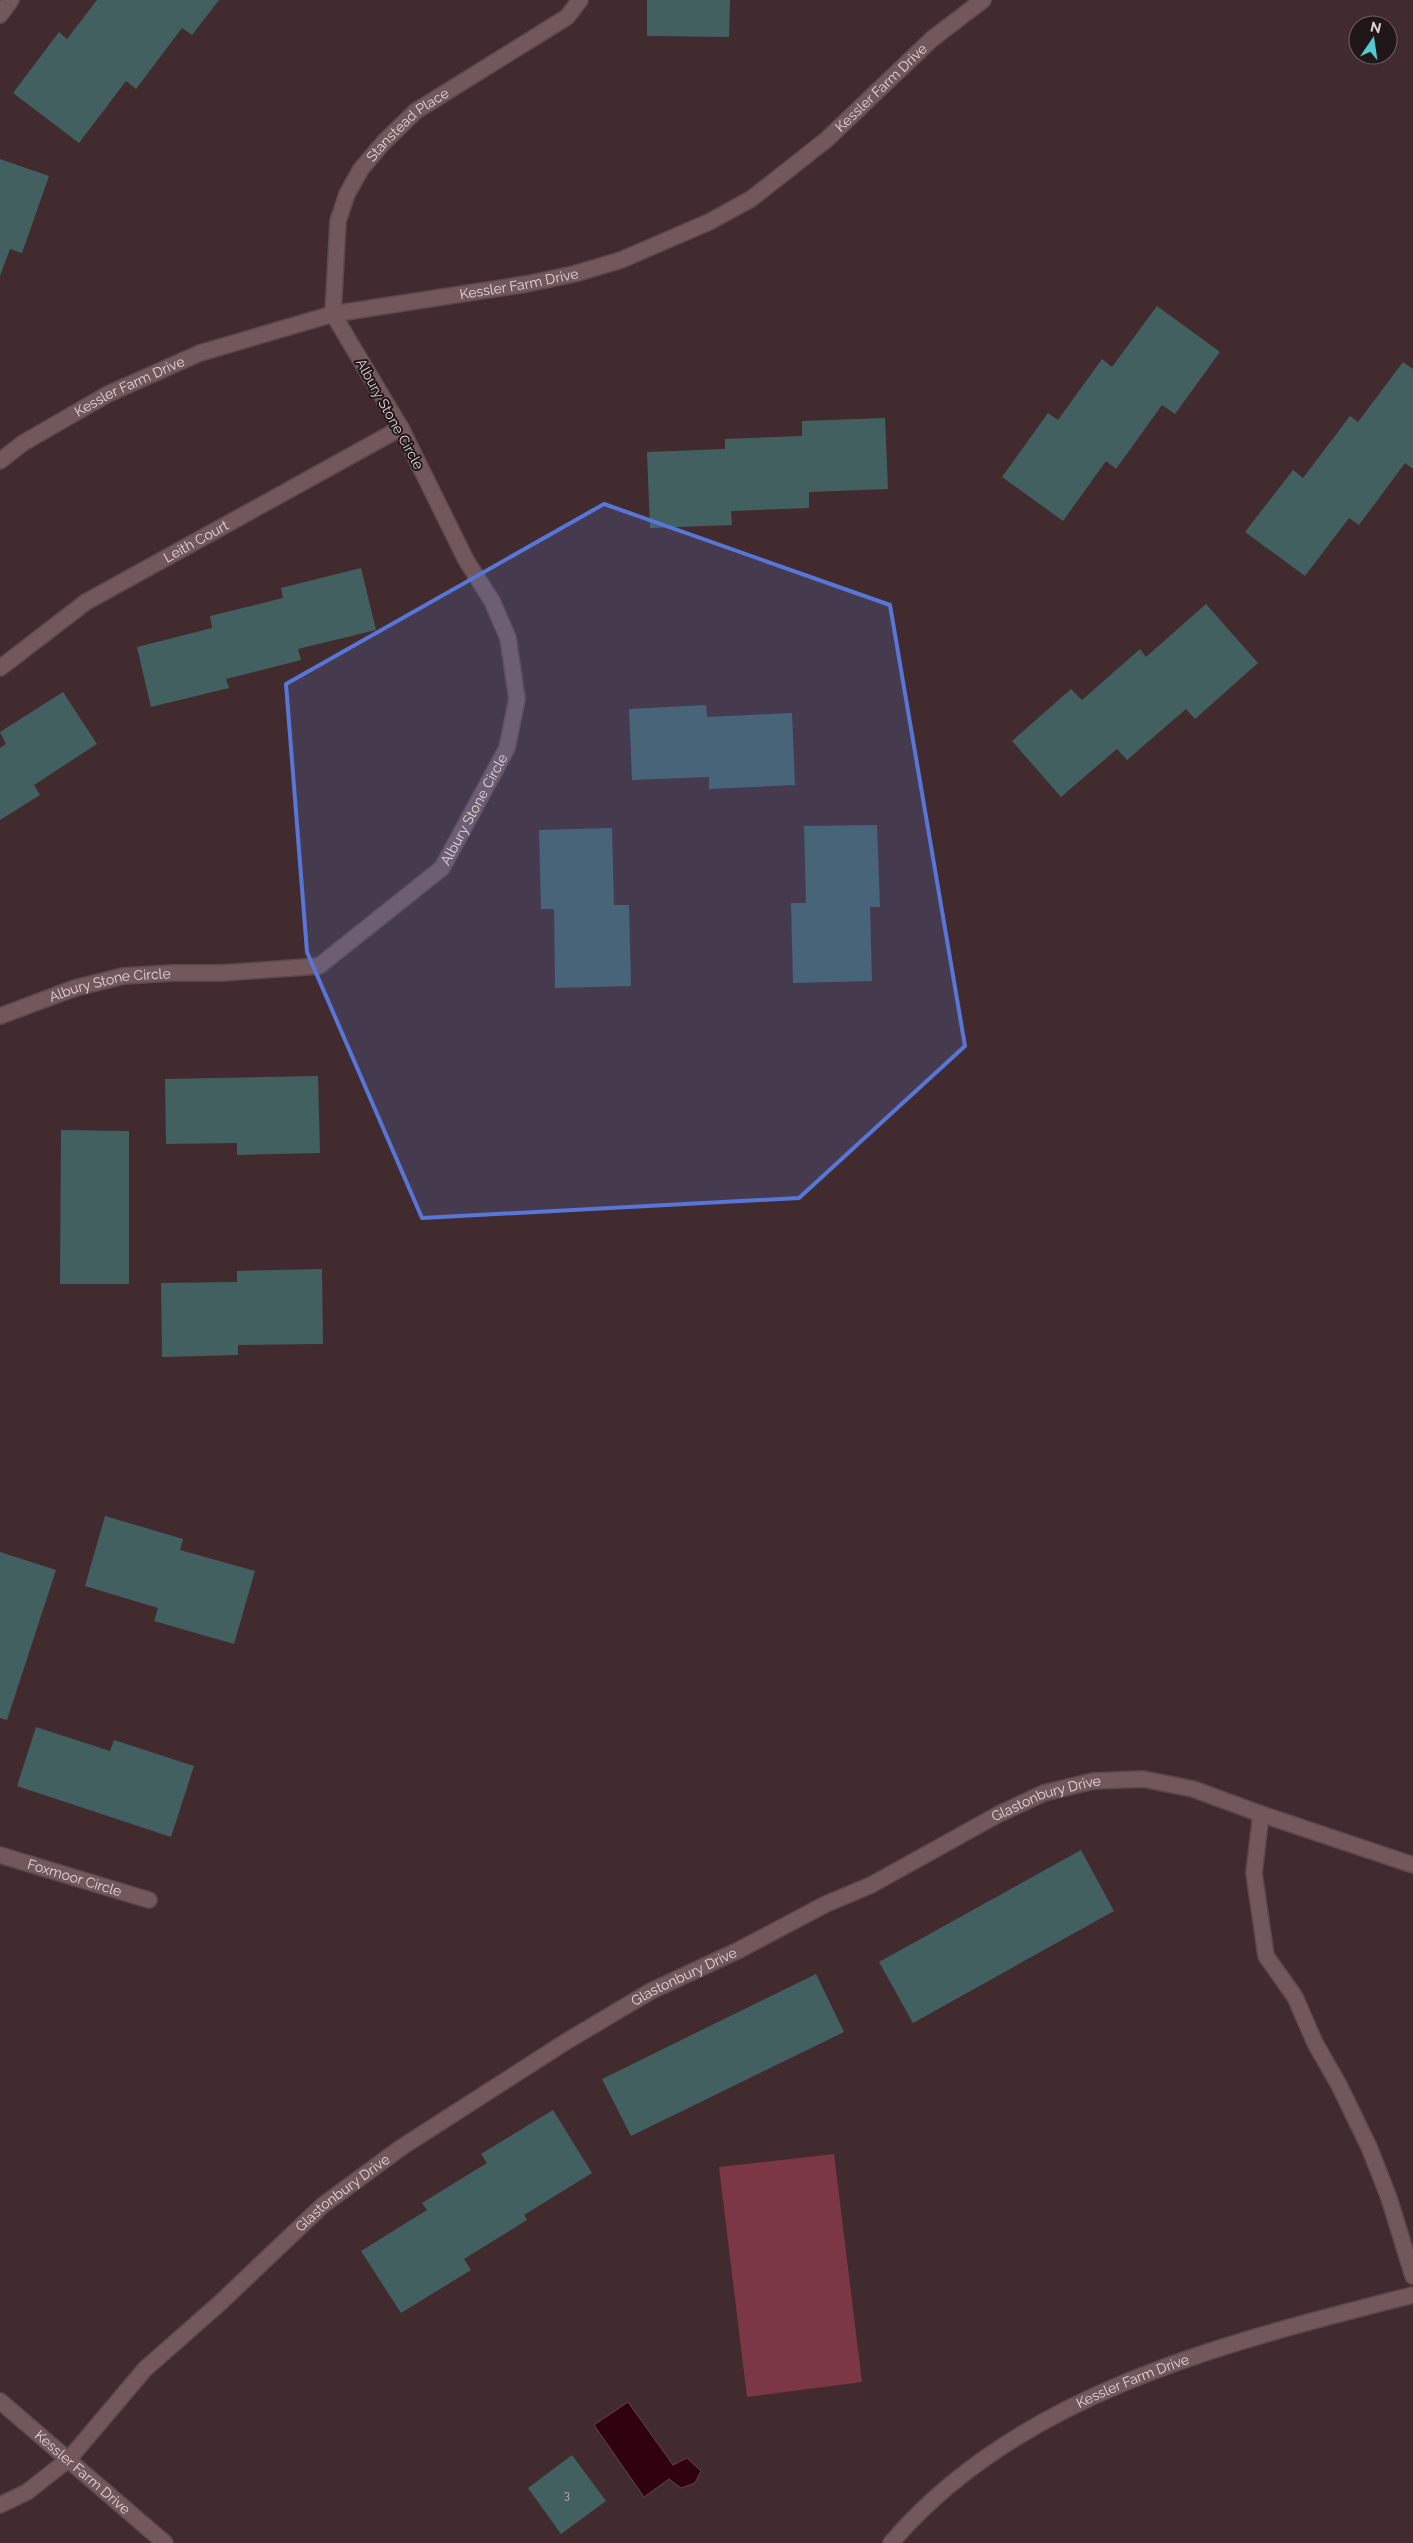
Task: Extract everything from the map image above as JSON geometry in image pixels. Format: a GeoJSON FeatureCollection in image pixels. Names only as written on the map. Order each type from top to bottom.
{"type":"FeatureCollection","features":[{"type":"Feature","properties":{"kind":"street"},"geometry":{"type":"LineString","coordinates":[[0,15],[11,0]]}},
{"type":"Feature","properties":{"kind":"street","name":"Stanstead Place"},"geometry":{"type":"LineString","coordinates":[[333,314],[338,221],[347,194],[361,169],[384,142],[416,111],[567,17],[580,0]]}},
{"type":"Feature","properties":{"kind":"street","name":"Kessler Farm Drive"},"geometry":{"type":"LineString","coordinates":[[0,461],[23,443],[108,394],[200,353],[333,314],[526,284],[574,274],[621,260],[709,222],[751,199],[826,140],[932,40],[983,0]]}},
{"type":"Feature","properties":{"kind":"street","name":"Albury Stone Circle"},"geometry":{"type":"LineString","coordinates":[[0,1016],[75,988],[123,976],[222,973],[319,966],[442,868],[507,748],[517,700],[508,638],[492,601],[466,560],[401,428],[333,314]]}},
{"type":"Feature","properties":{"kind":"street","name":"Leith Court"},"geometry":{"type":"LineString","coordinates":[[0,668],[86,602],[401,428]]}},
{"type":"Feature","properties":{"kind":"street","name":"Glastonbury Drive"},"geometry":{"type":"LineString","coordinates":[[0,2505],[27,2492],[69,2459],[145,2369],[220,2303],[323,2205],[402,2147],[566,2042],[650,1991],[739,1950],[826,1904],[871,1885],[999,1814],[1044,1793],[1094,1781],[1143,1779],[1193,1789],[1413,1865]]}},
{"type":"Feature","properties":{"kind":"street"},"geometry":{"type":"LineString","coordinates":[[1261,1814],[1254,1873],[1266,1956],[1295,1997],[1315,2043],[1339,2084],[1369,2147],[1389,2198],[1413,2276]]}},
{"type":"Feature","properties":{"kind":"street","name":"Foxmoor Circle"},"geometry":{"type":"LineString","coordinates":[[0,1855],[149,1900]]}},
{"type":"Feature","properties":{"kind":"street","name":"Kessler Farm Drive"},"geometry":{"type":"LineString","coordinates":[[890,2543],[908,2522],[954,2482],[1002,2447],[1057,2415],[1125,2381],[1258,2335],[1413,2295]]}},
{"type":"Feature","properties":{"kind":"street","name":"Kessler Farm Drive"},"geometry":{"type":"LineString","coordinates":[[0,2401],[69,2459],[129,2514],[165,2543]]}},
{"type":"Feature","properties":{"kind":"highlighted area"},"geometry":{"type":"Polygon","coordinates":[[[604,504],[890,605],[965,1046],[799,1198],[422,1218],[307,952],[286,684],[604,504]]]}},
{"type":"Feature","properties":{"kind":"shaded area"},"geometry":{"type":"Polygon","coordinates":[[[834,2154],[862,2382],[747,2397],[719,2167],[834,2154]]]}},
{"type":"Feature","properties":{"kind":"shaded area"},"geometry":{"type":"Polygon","coordinates":[[[628,2402],[673,2465],[687,2458],[701,2471],[695,2483],[681,2488],[669,2479],[644,2497],[594,2425],[628,2402]]]}},
{"type":"Feature","properties":{"kind":"building"},"geometry":{"type":"Polygon","coordinates":[[[97,0],[219,0],[192,35],[182,28],[136,89],[126,81],[79,143],[13,93],[59,32],[67,39],[97,0]]]}},
{"type":"Feature","properties":{"kind":"building"},"geometry":{"type":"Polygon","coordinates":[[[647,0],[730,0],[729,37],[647,36],[647,0]]]}},
{"type":"Feature","properties":{"kind":"building"},"geometry":{"type":"Polygon","coordinates":[[[0,159],[49,176],[22,253],[10,249],[0,276],[0,159]]]}},
{"type":"Feature","properties":{"kind":"building"},"geometry":{"type":"Polygon","coordinates":[[[1157,306],[1220,352],[1175,414],[1162,405],[1116,469],[1106,461],[1063,521],[1002,477],[1048,413],[1058,420],[1102,359],[1112,367],[1157,306]]]}},
{"type":"Feature","properties":{"kind":"building"},"geometry":{"type":"Polygon","coordinates":[[[1403,362],[1413,369],[1413,469],[1405,463],[1359,525],[1349,518],[1305,576],[1245,532],[1293,470],[1303,478],[1350,416],[1358,422],[1403,362]]]}},
{"type":"Feature","properties":{"kind":"building"},"geometry":{"type":"Polygon","coordinates":[[[885,418],[888,489],[809,492],[809,508],[731,511],[732,525],[650,528],[647,452],[725,449],[725,439],[802,436],[802,421],[885,418]]]}},
{"type":"Feature","properties":{"kind":"building"},"geometry":{"type":"Polygon","coordinates":[[[361,568],[376,630],[298,649],[301,660],[226,679],[229,688],[151,707],[137,647],[212,628],[210,616],[283,598],[281,588],[361,568]]]}},
{"type":"Feature","properties":{"kind":"building"},"geometry":{"type":"Polygon","coordinates":[[[1206,604],[1258,663],[1195,719],[1186,709],[1127,760],[1117,749],[1061,797],[1012,741],[1071,689],[1082,700],[1140,649],[1146,657],[1206,604]]]}},
{"type":"Feature","properties":{"kind":"building"},"geometry":{"type":"Polygon","coordinates":[[[63,692],[97,744],[34,785],[40,795],[0,820],[0,748],[6,744],[0,732],[63,692]]]}},
{"type":"Feature","properties":{"kind":"building"},"geometry":{"type":"Polygon","coordinates":[[[706,705],[707,717],[792,713],[795,785],[709,789],[709,777],[632,780],[629,709],[706,705]]]}},
{"type":"Feature","properties":{"kind":"building"},"geometry":{"type":"Polygon","coordinates":[[[877,825],[880,907],[870,907],[872,981],[793,983],[791,903],[806,903],[804,826],[877,825]]]}},
{"type":"Feature","properties":{"kind":"building"},"geometry":{"type":"Polygon","coordinates":[[[612,828],[614,905],[629,905],[631,986],[555,988],[554,909],[541,909],[539,830],[612,828]]]}},
{"type":"Feature","properties":{"kind":"building"},"geometry":{"type":"Polygon","coordinates":[[[318,1076],[320,1153],[237,1155],[237,1143],[166,1144],[165,1079],[318,1076]]]}},
{"type":"Feature","properties":{"kind":"building"},"geometry":{"type":"Polygon","coordinates":[[[61,1130],[129,1131],[129,1284],[60,1284],[61,1130]]]}},
{"type":"Feature","properties":{"kind":"building"},"geometry":{"type":"Polygon","coordinates":[[[322,1269],[323,1344],[238,1345],[238,1355],[162,1357],[161,1283],[237,1282],[237,1271],[322,1269]]]}},
{"type":"Feature","properties":{"kind":"building"},"geometry":{"type":"Polygon","coordinates":[[[105,1516],[183,1539],[180,1550],[255,1571],[234,1644],[154,1621],[158,1608],[85,1586],[105,1516]]]}},
{"type":"Feature","properties":{"kind":"building"},"geometry":{"type":"Polygon","coordinates":[[[0,1552],[56,1570],[7,1720],[0,1718],[0,1552]]]}},
{"type":"Feature","properties":{"kind":"building"},"geometry":{"type":"Polygon","coordinates":[[[36,1727],[110,1751],[114,1740],[194,1766],[171,1837],[17,1786],[36,1727]]]}},
{"type":"Feature","properties":{"kind":"building"},"geometry":{"type":"Polygon","coordinates":[[[1081,1850],[1114,1911],[913,2023],[879,1962],[1081,1850]]]}},
{"type":"Feature","properties":{"kind":"building"},"geometry":{"type":"Polygon","coordinates":[[[816,1974],[844,2032],[631,2136],[602,2079],[816,1974]]]}},
{"type":"Feature","properties":{"kind":"building"},"geometry":{"type":"Polygon","coordinates":[[[553,2110],[592,2173],[524,2215],[527,2220],[464,2259],[471,2270],[401,2313],[361,2251],[427,2210],[422,2203],[487,2163],[481,2154],[553,2110]]]}},
{"type":"Feature","properties":{"kind":"building"},"geometry":{"type":"Polygon","coordinates":[[[572,2455],[606,2501],[561,2534],[528,2488],[572,2455]]]}}]}
